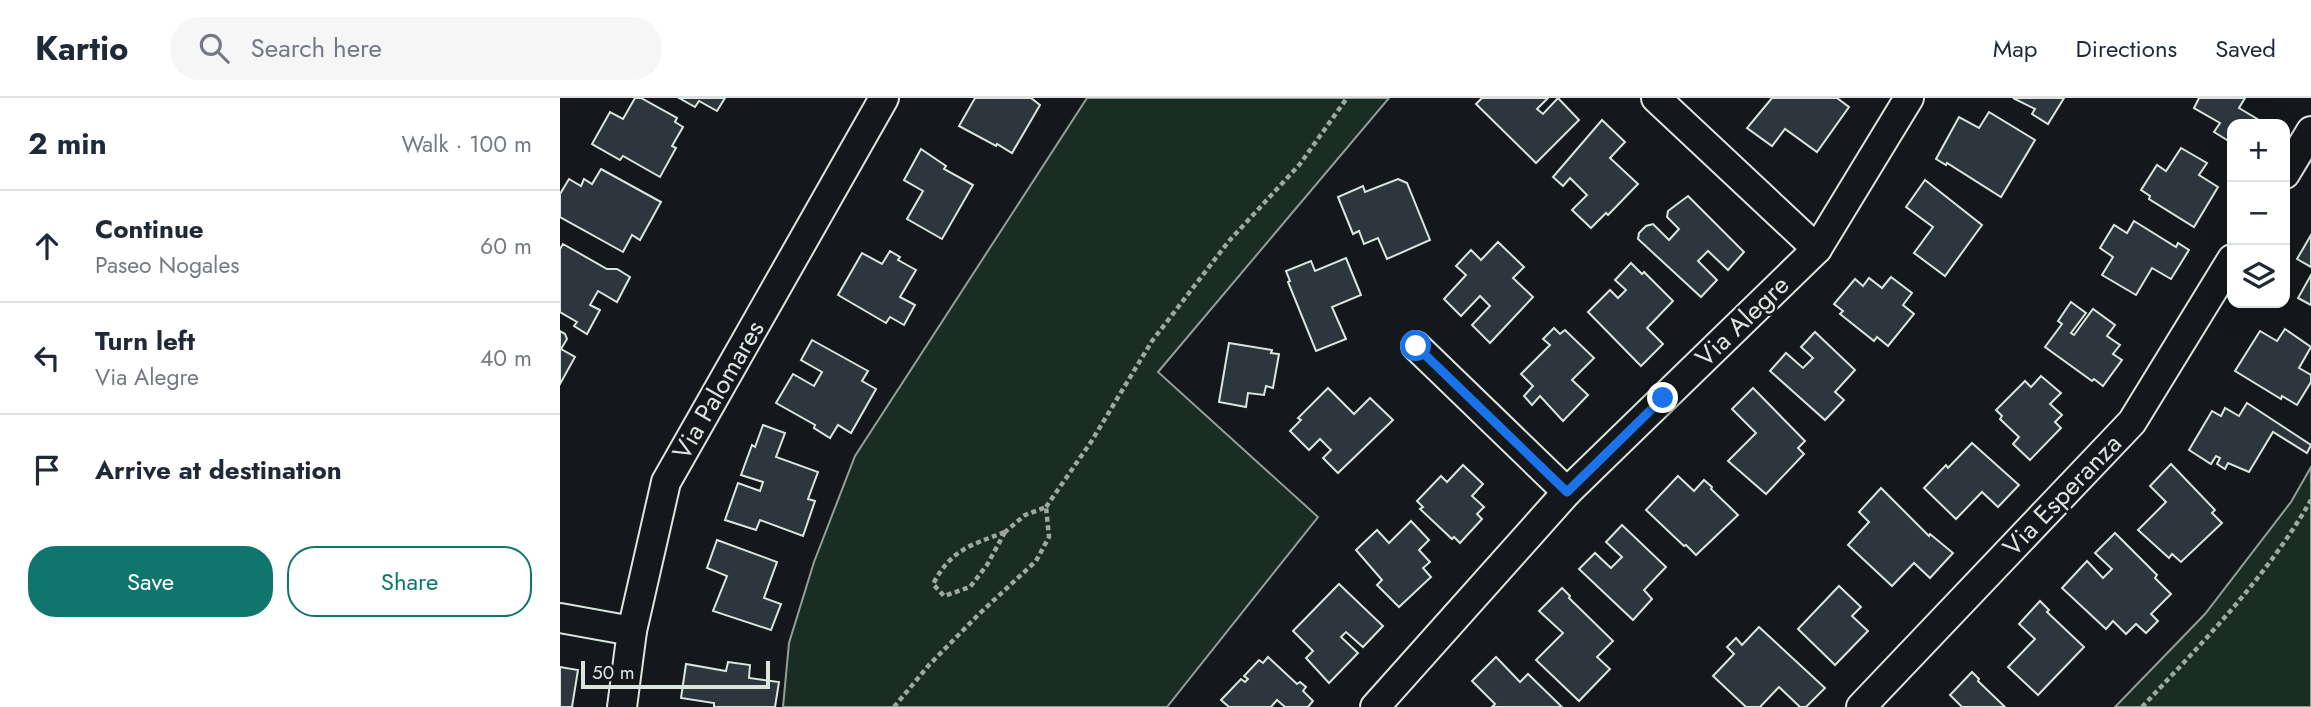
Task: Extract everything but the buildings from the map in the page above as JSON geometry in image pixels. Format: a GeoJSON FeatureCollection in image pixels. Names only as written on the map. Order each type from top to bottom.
{"type":"FeatureCollection","features":[{"type":"Feature","properties":{"kind":"street","name":"Via Palomares"},"geometry":{"type":"LineString","coordinates":[[622,707],[632,631],[666,482],[884,98]]}},
{"type":"Feature","properties":{"kind":"street"},"geometry":{"type":"LineString","coordinates":[[1657,98],[1817,249]]}},
{"type":"Feature","properties":{"kind":"street","name":"Via Alegre"},"geometry":{"type":"LineString","coordinates":[[1375,707],[1567,492],[1817,249],[1909,98]]}},
{"type":"Feature","properties":{"kind":"street"},"geometry":{"type":"LineString","coordinates":[[2290,166],[2311,131]]}},
{"type":"Feature","properties":{"kind":"street","name":"Via Esperanza"},"geometry":{"type":"LineString","coordinates":[[1861,707],[2132,422],[2227,267]]}},
{"type":"Feature","properties":{"kind":"street"},"geometry":{"type":"LineString","coordinates":[[1416,346],[1567,492]]}},
{"type":"Feature","properties":{"kind":"street"},"geometry":{"type":"LineString","coordinates":[[560,618],[632,631]]}},
{"type":"Feature","properties":{"kind":"path"},"geometry":{"type":"LineString","coordinates":[[1005,532],[987,565],[970,587],[944,596],[933,584],[943,565],[967,547],[1005,532],[1025,515],[1046,508],[1091,442],[1152,341],[1229,242],[1300,164],[1347,98]]}},
{"type":"Feature","properties":{"kind":"path"},"geometry":{"type":"LineString","coordinates":[[2142,707],[2235,607],[2311,500]]}},
{"type":"Feature","properties":{"kind":"path"},"geometry":{"type":"LineString","coordinates":[[894,707],[929,665],[1036,561],[1049,537],[1046,508]]}},
{"type":"Feature","properties":{"kind":"green space"},"geometry":{"type":"Polygon","coordinates":[[[1087,98],[1389,98],[1158,372],[1318,517],[1167,707],[783,707],[789,643],[814,562],[855,456],[1087,98]]]}},
{"type":"Feature","properties":{"kind":"green space"},"geometry":{"type":"Polygon","coordinates":[[[2311,467],[2311,707],[2115,707],[2205,614],[2291,502],[2311,467]]]}},
{"type":"Feature","properties":{"kind":"route"},"geometry":{"type":"LineString","coordinates":[[1416,346],[1567,492],[1663,398]]}}]}
